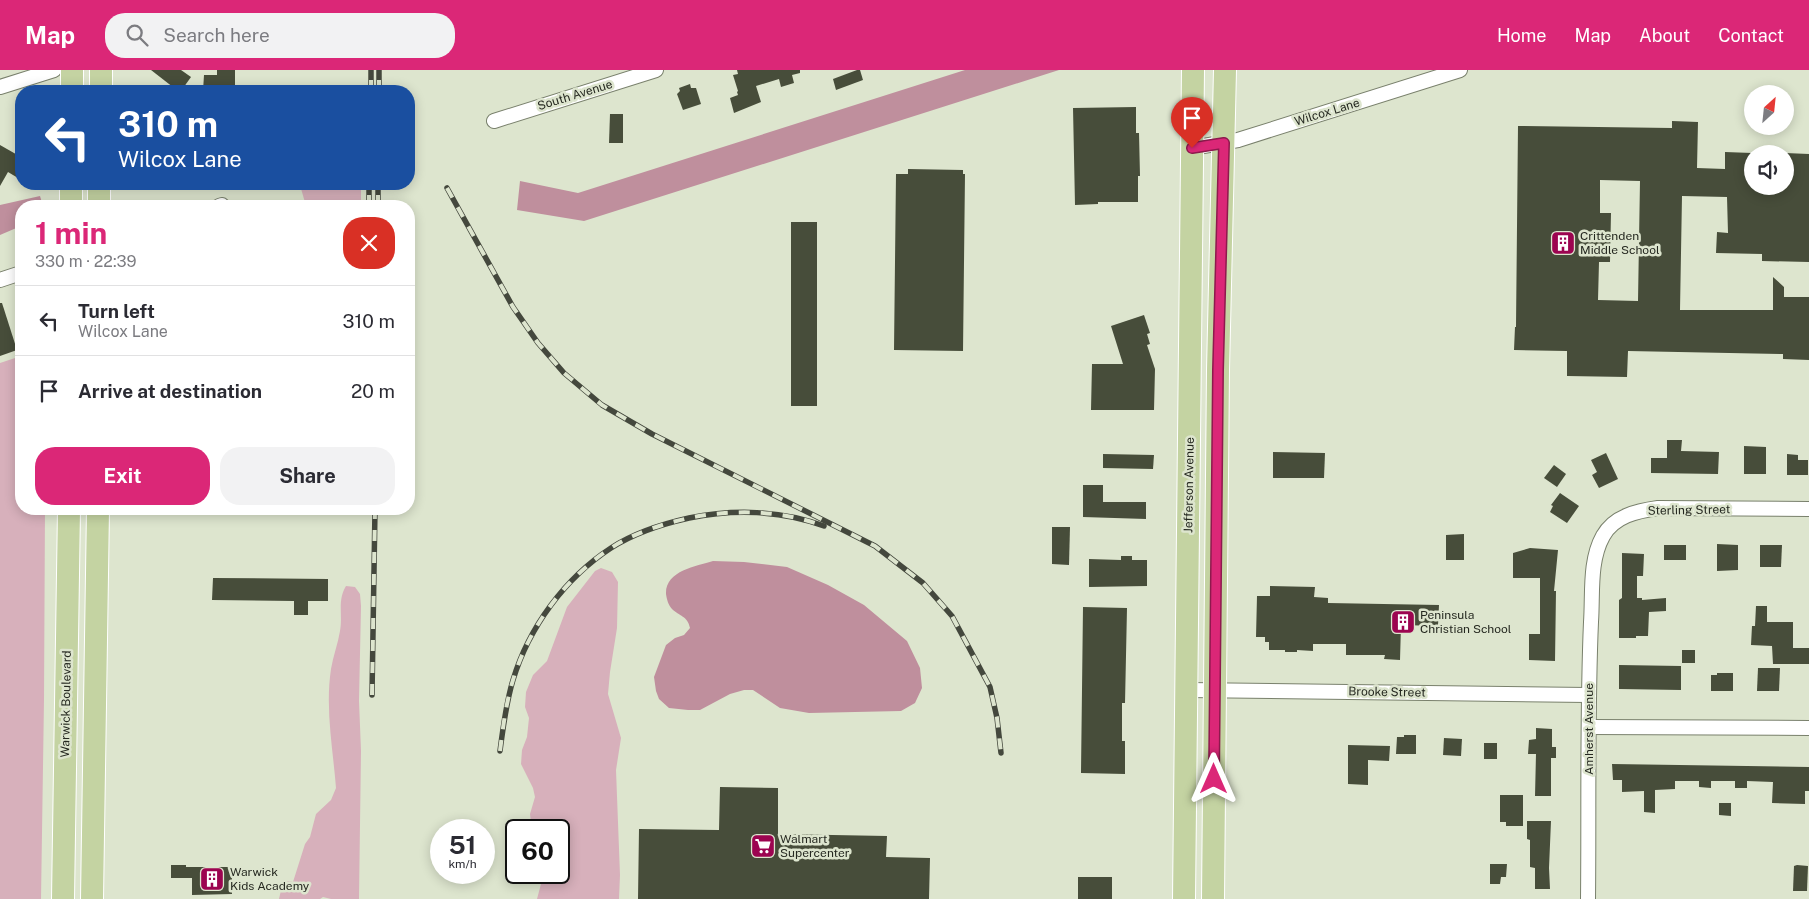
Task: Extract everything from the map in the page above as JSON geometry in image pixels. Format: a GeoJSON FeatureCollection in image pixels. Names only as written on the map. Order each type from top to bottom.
{"type":"FeatureCollection","features":[{"type":"Feature","properties":{"kind":"main road"},"geometry":{"type":"LineString","coordinates":[[72,70],[72,85]]}},
{"type":"Feature","properties":{"kind":"main road"},"geometry":{"type":"LineString","coordinates":[[101,70],[101,85]]}},
{"type":"Feature","properties":{"kind":"main road","name":"Jefferson Avenue"},"geometry":{"type":"LineString","coordinates":[[1184,899],[1192,70]]}},
{"type":"Feature","properties":{"kind":"main road"},"geometry":{"type":"LineString","coordinates":[[1213,899],[1218,370],[1225,70]]}},
{"type":"Feature","properties":{"kind":"main road","name":"Warwick Boulevard"},"geometry":{"type":"LineString","coordinates":[[63,899],[69,515]]}},
{"type":"Feature","properties":{"kind":"main road"},"geometry":{"type":"LineString","coordinates":[[92,899],[98,515]]}},
{"type":"Feature","properties":{"kind":"main road"},"geometry":{"type":"LineString","coordinates":[[67,664],[96,665]]}},
{"type":"Feature","properties":{"kind":"street"},"geometry":{"type":"LineString","coordinates":[[0,87],[54,70]]}},
{"type":"Feature","properties":{"kind":"street","name":"Wilcox Lane"},"geometry":{"type":"LineString","coordinates":[[1192,148],[1224,143],[1460,70]]}},
{"type":"Feature","properties":{"kind":"street","name":"South Avenue"},"geometry":{"type":"LineString","coordinates":[[494,121],[648,71]]}},
{"type":"Feature","properties":{"kind":"street"},"geometry":{"type":"LineString","coordinates":[[0,280],[15,275]]}},
{"type":"Feature","properties":{"kind":"street","name":"Sterling Street"},"geometry":{"type":"LineString","coordinates":[[1594,558],[1597,548],[1608,529],[1626,516],[1642,510],[1658,508],[1809,509]]}},
{"type":"Feature","properties":{"kind":"street","name":"Amherst Avenue"},"geometry":{"type":"LineString","coordinates":[[1588,899],[1588,695],[1594,558]]}},
{"type":"Feature","properties":{"kind":"street","name":"Brooke Street"},"geometry":{"type":"LineString","coordinates":[[1187,690],[1588,695]]}},
{"type":"Feature","properties":{"kind":"street"},"geometry":{"type":"LineString","coordinates":[[1589,727],[1809,728]]}},
{"type":"Feature","properties":{"kind":"shaded area"},"geometry":{"type":"Polygon","coordinates":[[[965,70],[1059,70],[584,221],[517,210],[520,181],[578,193],[965,70]]]}},
{"type":"Feature","properties":{"kind":"shaded area"},"geometry":{"type":"Polygon","coordinates":[[[301,190],[361,190],[361,200],[304,200],[301,190]]]}},
{"type":"Feature","properties":{"kind":"shaded area"},"geometry":{"type":"Polygon","coordinates":[[[40,196],[41,200],[22,200],[40,196]]]}},
{"type":"Feature","properties":{"kind":"shaded area"},"geometry":{"type":"Polygon","coordinates":[[[15,202],[15,229],[0,235],[0,205],[15,202]]]}},
{"type":"Feature","properties":{"kind":"shaded area"},"geometry":{"type":"Polygon","coordinates":[[[15,358],[15,515],[45,515],[41,899],[0,899],[0,363],[15,358]]]}},
{"type":"Feature","properties":{"kind":"shaded area"},"geometry":{"type":"Polygon","coordinates":[[[713,561],[744,562],[787,567],[828,585],[864,605],[907,641],[920,668],[922,688],[915,703],[901,711],[809,713],[780,708],[753,690],[744,690],[730,694],[700,710],[669,708],[659,699],[654,677],[666,645],[675,638],[684,635],[690,628],[685,619],[672,609],[667,600],[667,586],[676,575],[683,571],[713,561]]]}},
{"type":"Feature","properties":{"kind":"shaded area"},"geometry":{"type":"Polygon","coordinates":[[[601,568],[612,572],[618,582],[617,628],[608,694],[621,738],[616,770],[620,875],[619,899],[537,899],[541,884],[570,884],[570,819],[531,819],[530,814],[535,797],[533,788],[521,764],[529,718],[525,707],[526,692],[533,675],[547,661],[567,607],[595,571],[601,568]]]}},
{"type":"Feature","properties":{"kind":"shaded area"},"geometry":{"type":"Polygon","coordinates":[[[346,586],[355,587],[360,594],[361,606],[359,899],[331,899],[323,897],[320,899],[279,899],[282,886],[287,881],[293,882],[305,844],[310,837],[316,814],[331,800],[336,788],[330,729],[329,684],[341,625],[342,597],[346,586]]]}},
{"type":"Feature","properties":{"kind":"building"},"geometry":{"type":"Polygon","coordinates":[[[151,70],[181,70],[191,77],[185,85],[170,85],[151,70]]]}},
{"type":"Feature","properties":{"kind":"building"},"geometry":{"type":"Polygon","coordinates":[[[217,70],[235,70],[235,85],[203,85],[204,75],[217,75],[217,70]]]}},
{"type":"Feature","properties":{"kind":"building"},"geometry":{"type":"Polygon","coordinates":[[[737,70],[800,70],[800,73],[792,75],[794,83],[781,87],[779,79],[756,86],[761,102],[734,113],[730,98],[738,95],[733,75],[738,74],[737,70]]]}},
{"type":"Feature","properties":{"kind":"building"},"geometry":{"type":"Polygon","coordinates":[[[860,70],[863,80],[836,90],[833,79],[860,70]]]}},
{"type":"Feature","properties":{"kind":"building"},"geometry":{"type":"Polygon","coordinates":[[[690,84],[691,88],[696,88],[701,104],[683,110],[677,94],[680,91],[679,88],[690,84]]]}},
{"type":"Feature","properties":{"kind":"building"},"geometry":{"type":"Polygon","coordinates":[[[1136,107],[1136,133],[1139,133],[1140,176],[1138,176],[1138,202],[1098,202],[1098,204],[1075,205],[1073,108],[1136,107]]]}},
{"type":"Feature","properties":{"kind":"building"},"geometry":{"type":"Polygon","coordinates":[[[610,114],[623,114],[623,143],[609,143],[610,114]]]}},
{"type":"Feature","properties":{"kind":"building","name":"Crittenden Middle School"},"geometry":{"type":"Polygon","coordinates":[[[1672,121],[1698,122],[1697,168],[1725,169],[1725,152],[1744,153],[1744,195],[1794,195],[1794,153],[1809,154],[1809,262],[1762,261],[1762,254],[1716,253],[1717,232],[1728,233],[1727,197],[1682,196],[1680,310],[1773,310],[1773,277],[1784,287],[1784,297],[1809,297],[1809,360],[1783,359],[1783,354],[1628,351],[1627,377],[1567,376],[1567,351],[1514,350],[1516,327],[1518,126],[1672,128],[1672,121]],[[1600,180],[1600,213],[1611,213],[1610,262],[1599,262],[1598,300],[1638,301],[1640,181],[1600,180]]]}},
{"type":"Feature","properties":{"kind":"building"},"geometry":{"type":"Polygon","coordinates":[[[0,145],[15,154],[15,176],[8,172],[0,186],[0,145]]]}},
{"type":"Feature","properties":{"kind":"building"},"geometry":{"type":"Polygon","coordinates":[[[908,169],[963,170],[963,174],[965,174],[963,351],[894,350],[896,174],[908,174],[908,169]]]}},
{"type":"Feature","properties":{"kind":"building"},"geometry":{"type":"Polygon","coordinates":[[[791,222],[817,222],[817,406],[791,406],[791,222]]]}},
{"type":"Feature","properties":{"kind":"building"},"geometry":{"type":"Polygon","coordinates":[[[0,303],[2,303],[15,344],[15,351],[0,356],[0,303]]]}},
{"type":"Feature","properties":{"kind":"building"},"geometry":{"type":"Polygon","coordinates":[[[1144,315],[1150,333],[1147,334],[1150,344],[1147,345],[1155,369],[1154,410],[1091,410],[1092,364],[1123,364],[1111,326],[1144,315]]]}},
{"type":"Feature","properties":{"kind":"building"},"geometry":{"type":"Polygon","coordinates":[[[1667,440],[1682,440],[1681,451],[1719,452],[1718,474],[1651,473],[1651,458],[1667,458],[1667,440]]]}},
{"type":"Feature","properties":{"kind":"building"},"geometry":{"type":"Polygon","coordinates":[[[1744,446],[1766,447],[1766,474],[1744,474],[1744,446]]]}},
{"type":"Feature","properties":{"kind":"building"},"geometry":{"type":"Polygon","coordinates":[[[1273,452],[1325,453],[1324,478],[1273,478],[1273,452]]]}},
{"type":"Feature","properties":{"kind":"building"},"geometry":{"type":"Polygon","coordinates":[[[1606,453],[1618,479],[1599,488],[1592,475],[1597,472],[1591,460],[1606,453]]]}},
{"type":"Feature","properties":{"kind":"building"},"geometry":{"type":"Polygon","coordinates":[[[1103,454],[1154,455],[1153,469],[1103,468],[1103,454]]]}},
{"type":"Feature","properties":{"kind":"building"},"geometry":{"type":"Polygon","coordinates":[[[1787,454],[1798,455],[1798,460],[1808,460],[1808,475],[1787,475],[1787,454]]]}},
{"type":"Feature","properties":{"kind":"building"},"geometry":{"type":"Polygon","coordinates":[[[1554,465],[1566,474],[1557,487],[1544,478],[1554,465]]]}},
{"type":"Feature","properties":{"kind":"building"},"geometry":{"type":"Polygon","coordinates":[[[1083,485],[1103,485],[1103,502],[1146,502],[1146,519],[1083,517],[1083,485]]]}},
{"type":"Feature","properties":{"kind":"building"},"geometry":{"type":"Polygon","coordinates":[[[1560,493],[1579,506],[1567,523],[1550,512],[1553,506],[1551,505],[1560,493]]]}},
{"type":"Feature","properties":{"kind":"building"},"geometry":{"type":"Polygon","coordinates":[[[1052,527],[1070,527],[1069,565],[1052,564],[1052,527]]]}},
{"type":"Feature","properties":{"kind":"building"},"geometry":{"type":"Polygon","coordinates":[[[1464,534],[1464,560],[1446,560],[1446,535],[1464,534]]]}},
{"type":"Feature","properties":{"kind":"building"},"geometry":{"type":"Polygon","coordinates":[[[1717,544],[1738,545],[1738,570],[1717,571],[1717,544]]]}},
{"type":"Feature","properties":{"kind":"building"},"geometry":{"type":"Polygon","coordinates":[[[1664,545],[1686,545],[1686,560],[1664,560],[1664,545]]]}},
{"type":"Feature","properties":{"kind":"building"},"geometry":{"type":"Polygon","coordinates":[[[1760,545],[1782,545],[1781,567],[1760,567],[1760,545]]]}},
{"type":"Feature","properties":{"kind":"building"},"geometry":{"type":"Polygon","coordinates":[[[1530,548],[1558,550],[1554,591],[1556,591],[1555,661],[1529,660],[1529,634],[1540,634],[1540,578],[1513,578],[1513,553],[1530,548]]]}},
{"type":"Feature","properties":{"kind":"building"},"geometry":{"type":"Polygon","coordinates":[[[1622,553],[1644,554],[1643,576],[1637,576],[1637,598],[1642,598],[1642,600],[1666,598],[1666,611],[1649,612],[1648,636],[1619,638],[1619,600],[1622,598],[1622,553]]]}},
{"type":"Feature","properties":{"kind":"building"},"geometry":{"type":"Polygon","coordinates":[[[1121,556],[1132,556],[1132,560],[1147,560],[1147,586],[1089,587],[1089,559],[1121,560],[1121,556]]]}},
{"type":"Feature","properties":{"kind":"building"},"geometry":{"type":"Polygon","coordinates":[[[213,578],[328,579],[328,601],[308,601],[308,615],[294,615],[294,601],[212,600],[213,578]]]}},
{"type":"Feature","properties":{"kind":"building","name":"Peninsula Christian School"},"geometry":{"type":"Polygon","coordinates":[[[1270,586],[1315,587],[1314,597],[1328,598],[1328,603],[1439,605],[1438,626],[1401,625],[1400,660],[1384,659],[1385,655],[1346,655],[1346,644],[1313,644],[1313,651],[1297,650],[1297,652],[1285,652],[1285,650],[1269,650],[1269,642],[1265,642],[1265,637],[1256,637],[1257,596],[1270,596],[1270,586]]]}},
{"type":"Feature","properties":{"kind":"building"},"geometry":{"type":"Polygon","coordinates":[[[1756,606],[1767,606],[1767,622],[1793,622],[1793,648],[1809,648],[1809,664],[1773,664],[1772,646],[1751,645],[1752,626],[1755,626],[1756,606]]]}},
{"type":"Feature","properties":{"kind":"building"},"geometry":{"type":"Polygon","coordinates":[[[1083,607],[1127,608],[1125,703],[1122,703],[1122,741],[1125,741],[1125,774],[1081,773],[1083,607]]]}},
{"type":"Feature","properties":{"kind":"building"},"geometry":{"type":"Polygon","coordinates":[[[1682,650],[1695,650],[1695,663],[1682,663],[1682,650]]]}},
{"type":"Feature","properties":{"kind":"building"},"geometry":{"type":"Polygon","coordinates":[[[1619,665],[1681,666],[1681,690],[1619,689],[1619,665]]]}},
{"type":"Feature","properties":{"kind":"building"},"geometry":{"type":"Polygon","coordinates":[[[1758,668],[1780,668],[1779,691],[1757,691],[1758,668]]]}},
{"type":"Feature","properties":{"kind":"building"},"geometry":{"type":"Polygon","coordinates":[[[1717,673],[1733,673],[1733,691],[1711,691],[1711,675],[1717,675],[1717,673]]]}},
{"type":"Feature","properties":{"kind":"building"},"geometry":{"type":"Polygon","coordinates":[[[1536,728],[1552,729],[1552,747],[1556,747],[1556,758],[1551,758],[1551,796],[1535,796],[1536,754],[1528,754],[1529,740],[1536,739],[1536,728]]]}},
{"type":"Feature","properties":{"kind":"building"},"geometry":{"type":"Polygon","coordinates":[[[1404,735],[1416,735],[1416,754],[1396,754],[1397,737],[1404,737],[1404,735]]]}},
{"type":"Feature","properties":{"kind":"building"},"geometry":{"type":"Polygon","coordinates":[[[1444,738],[1462,739],[1461,756],[1443,755],[1444,738]]]}},
{"type":"Feature","properties":{"kind":"building"},"geometry":{"type":"Polygon","coordinates":[[[1484,743],[1497,743],[1497,759],[1484,759],[1484,743]]]}},
{"type":"Feature","properties":{"kind":"building"},"geometry":{"type":"Polygon","coordinates":[[[1348,745],[1390,746],[1389,761],[1368,760],[1368,785],[1348,784],[1348,745]]]}},
{"type":"Feature","properties":{"kind":"building"},"geometry":{"type":"Polygon","coordinates":[[[1612,764],[1809,767],[1809,791],[1805,791],[1805,804],[1772,803],[1773,782],[1747,781],[1747,788],[1735,788],[1735,781],[1711,781],[1711,788],[1699,787],[1699,781],[1675,781],[1675,789],[1655,790],[1655,813],[1644,812],[1644,791],[1622,792],[1622,780],[1613,780],[1612,764]]]}},
{"type":"Feature","properties":{"kind":"building","name":"Walmart Supercenter"},"geometry":{"type":"Polygon","coordinates":[[[720,787],[778,788],[778,834],[887,836],[886,857],[930,858],[929,899],[638,899],[639,829],[719,830],[720,787]]]}},
{"type":"Feature","properties":{"kind":"building"},"geometry":{"type":"Polygon","coordinates":[[[1500,795],[1523,795],[1523,826],[1506,826],[1506,822],[1500,822],[1500,795]]]}},
{"type":"Feature","properties":{"kind":"building"},"geometry":{"type":"Polygon","coordinates":[[[1719,803],[1731,803],[1731,816],[1719,815],[1719,803]]]}},
{"type":"Feature","properties":{"kind":"building"},"geometry":{"type":"Polygon","coordinates":[[[1527,821],[1551,821],[1550,889],[1535,889],[1535,868],[1530,867],[1530,840],[1527,839],[1527,821]]]}},
{"type":"Feature","properties":{"kind":"building"},"geometry":{"type":"Polygon","coordinates":[[[1490,864],[1507,864],[1506,877],[1501,877],[1500,884],[1490,884],[1490,864]]]}},
{"type":"Feature","properties":{"kind":"building","name":"Warwick Kids Academy"},"geometry":{"type":"Polygon","coordinates":[[[171,865],[186,865],[186,867],[232,867],[232,894],[192,895],[192,878],[171,878],[171,865]]]}},
{"type":"Feature","properties":{"kind":"building"},"geometry":{"type":"Polygon","coordinates":[[[1794,866],[1808,866],[1807,891],[1793,891],[1794,866]]]}},
{"type":"Feature","properties":{"kind":"building"},"geometry":{"type":"Polygon","coordinates":[[[1078,877],[1112,877],[1112,899],[1078,899],[1078,877]]]}},
{"type":"Feature","properties":{"kind":"railway"},"geometry":{"type":"LineString","coordinates":[[371,70],[371,85]]}},
{"type":"Feature","properties":{"kind":"railway"},"geometry":{"type":"LineString","coordinates":[[379,70],[379,85]]}},
{"type":"Feature","properties":{"kind":"railway"},"geometry":{"type":"LineString","coordinates":[[447,188],[513,307],[538,343],[564,373],[602,405],[652,434],[875,546],[923,583],[952,616],[990,687],[997,718],[1001,753]]}},
{"type":"Feature","properties":{"kind":"railway"},"geometry":{"type":"LineString","coordinates":[[369,190],[369,200]]}},
{"type":"Feature","properties":{"kind":"railway"},"geometry":{"type":"LineString","coordinates":[[378,190],[378,200]]}},
{"type":"Feature","properties":{"kind":"railway"},"geometry":{"type":"LineString","coordinates":[[500,751],[505,715],[513,680],[529,641],[551,605],[564,589],[594,560],[611,548],[639,533],[659,526],[689,518],[723,513],[774,514],[824,526]]}},
{"type":"Feature","properties":{"kind":"railway"},"geometry":{"type":"LineString","coordinates":[[372,695],[375,515]]}},
{"type":"Feature","properties":{"kind":"place","name":"Crittenden Middle School"},"geometry":{"type":"Point","coordinates":[1563,243]}},
{"type":"Feature","properties":{"kind":"place","name":"Peninsula Christian School"},"geometry":{"type":"Point","coordinates":[1403,622]}},
{"type":"Feature","properties":{"kind":"place","name":"Walmart Supercenter"},"geometry":{"type":"Point","coordinates":[763,846]}},
{"type":"Feature","properties":{"kind":"place","name":"Warwick Kids Academy"},"geometry":{"type":"Point","coordinates":[212,879]}},
{"type":"Feature","properties":{"kind":"route"},"geometry":{"type":"LineString","coordinates":[[1192,148],[1224,143],[1218,370],[1214,779]]}}]}
